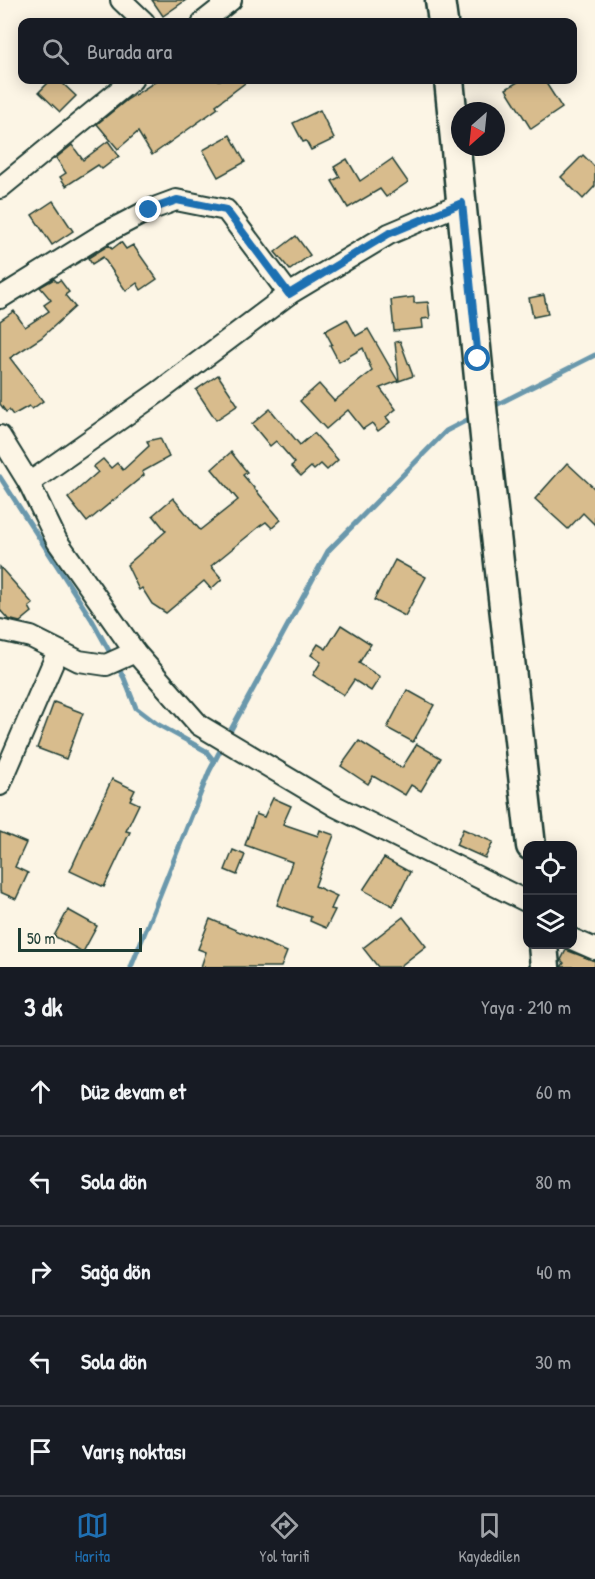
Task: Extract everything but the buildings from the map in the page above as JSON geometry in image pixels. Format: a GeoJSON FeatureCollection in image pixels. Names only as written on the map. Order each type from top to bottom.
{"type":"FeatureCollection","features":[{"type":"Feature","properties":{"kind":"main road"},"geometry":{"type":"LineString","coordinates":[[440,0],[442,18]]}},
{"type":"Feature","properties":{"kind":"main road"},"geometry":{"type":"LineString","coordinates":[[448,84],[530,841]]}},
{"type":"Feature","properties":{"kind":"main road"},"geometry":{"type":"LineString","coordinates":[[543,949],[545,967]]}},
{"type":"Feature","properties":{"kind":"street"},"geometry":{"type":"LineString","coordinates":[[121,0],[140,18]]}},
{"type":"Feature","properties":{"kind":"street"},"geometry":{"type":"LineString","coordinates":[[208,18],[231,0]]}},
{"type":"Feature","properties":{"kind":"street"},"geometry":{"type":"LineString","coordinates":[[0,188],[127,84]]}},
{"type":"Feature","properties":{"kind":"street"},"geometry":{"type":"LineString","coordinates":[[0,298],[103,234],[149,210],[177,200],[226,210],[289,294]]}},
{"type":"Feature","properties":{"kind":"street"},"geometry":{"type":"LineString","coordinates":[[29,483],[160,391],[289,294],[388,234],[462,203]]}},
{"type":"Feature","properties":{"kind":"street"},"geometry":{"type":"LineString","coordinates":[[0,436],[29,483],[57,541],[130,654],[199,725],[258,758],[334,806],[523,900]]}},
{"type":"Feature","properties":{"kind":"street"},"geometry":{"type":"LineString","coordinates":[[0,630],[31,637],[79,661],[106,665],[130,654]]}},
{"type":"Feature","properties":{"kind":"street"},"geometry":{"type":"LineString","coordinates":[[0,785],[58,651]]}},
{"type":"Feature","properties":{"kind":"street"},"geometry":{"type":"LineString","coordinates":[[577,941],[595,949]]}},
{"type":"Feature","properties":{"kind":"waterway"},"geometry":{"type":"LineString","coordinates":[[490,408],[595,355]]}},
{"type":"Feature","properties":{"kind":"waterway"},"geometry":{"type":"LineString","coordinates":[[227,737],[328,551],[446,431],[473,417]]}},
{"type":"Feature","properties":{"kind":"waterway"},"geometry":{"type":"LineString","coordinates":[[0,477],[92,620],[124,678],[136,708],[157,724],[206,751],[214,761]]}},
{"type":"Feature","properties":{"kind":"waterway"},"geometry":{"type":"LineString","coordinates":[[131,967],[209,772],[223,745]]}},
{"type":"Feature","properties":{"kind":"route"},"geometry":{"type":"LineString","coordinates":[[149,210],[177,200],[226,210],[289,294],[388,234],[462,203],[478,359]]}}]}
